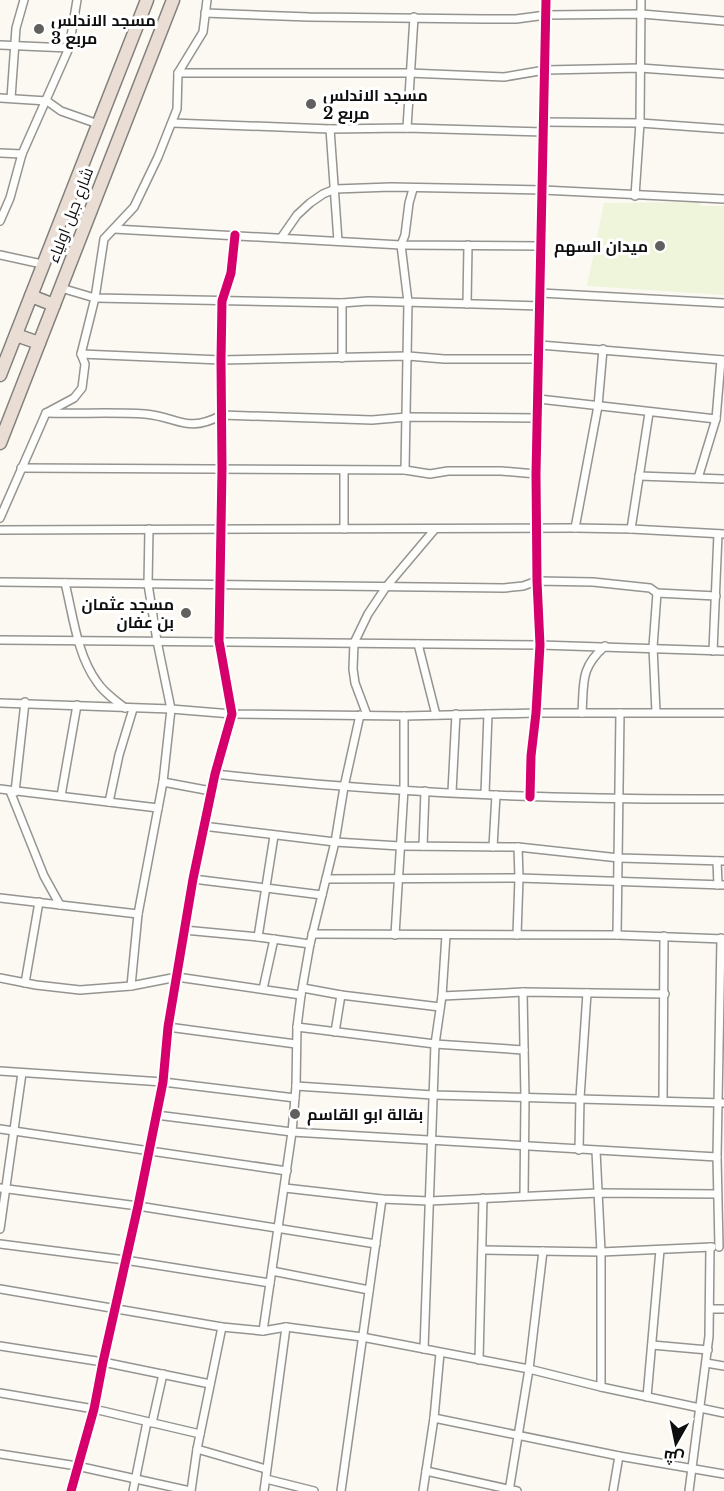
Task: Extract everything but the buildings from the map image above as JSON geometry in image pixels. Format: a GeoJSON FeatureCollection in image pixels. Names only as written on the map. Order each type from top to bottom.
{"type":"FeatureCollection","features":[{"type":"Feature","properties":{"kind":"highway","name":"شارع جبل اولياء"},"geometry":{"type":"LineString","coordinates":[[0,375],[147,0]]}},
{"type":"Feature","properties":{"kind":"highway","name":"شارع جبل اولياء"},"geometry":{"type":"LineString","coordinates":[[0,443],[172,0]]}},
{"type":"Feature","properties":{"kind":"highway"},"geometry":{"type":"LineString","coordinates":[[31,296],[54,305]]}},
{"type":"Feature","properties":{"kind":"highway"},"geometry":{"type":"LineString","coordinates":[[16,335],[39,344]]}},
{"type":"Feature","properties":{"kind":"street"},"geometry":{"type":"LineString","coordinates":[[11,98],[14,45],[19,13],[24,0]]}},
{"type":"Feature","properties":{"kind":"street"},"geometry":{"type":"LineString","coordinates":[[0,221],[22,154],[69,48],[76,0]]}},
{"type":"Feature","properties":{"kind":"street"},"geometry":{"type":"LineString","coordinates":[[0,518],[46,414],[74,398],[82,388],[85,364],[81,354],[95,298],[104,239],[134,207],[145,186],[177,109],[178,73],[202,32],[207,0]]}},
{"type":"Feature","properties":{"kind":"street"},"geometry":{"type":"LineString","coordinates":[[530,796],[540,645],[536,474],[546,0]]}},
{"type":"Feature","properties":{"kind":"street"},"geometry":{"type":"LineString","coordinates":[[635,196],[640,123],[641,0]]}},
{"type":"Feature","properties":{"kind":"street"},"geometry":{"type":"LineString","coordinates":[[205,13],[309,17],[516,19],[546,15],[642,14],[724,21]]}},
{"type":"Feature","properties":{"kind":"street"},"geometry":{"type":"LineString","coordinates":[[407,128],[414,17]]}},
{"type":"Feature","properties":{"kind":"street"},"geometry":{"type":"LineString","coordinates":[[0,45],[69,48]]}},
{"type":"Feature","properties":{"kind":"street"},"geometry":{"type":"LineString","coordinates":[[178,73],[409,73],[504,77],[521,76],[545,70],[640,68],[724,74]]}},
{"type":"Feature","properties":{"kind":"street"},"geometry":{"type":"LineString","coordinates":[[0,98],[47,101],[61,111],[98,124]]}},
{"type":"Feature","properties":{"kind":"street"},"geometry":{"type":"LineString","coordinates":[[544,122],[640,123],[724,129]]}},
{"type":"Feature","properties":{"kind":"street"},"geometry":{"type":"LineString","coordinates":[[172,123],[330,129],[407,128],[544,132]]}},
{"type":"Feature","properties":{"kind":"street"},"geometry":{"type":"LineString","coordinates":[[330,129],[338,241]]}},
{"type":"Feature","properties":{"kind":"street"},"geometry":{"type":"LineString","coordinates":[[0,153],[22,154]]}},
{"type":"Feature","properties":{"kind":"street"},"geometry":{"type":"LineString","coordinates":[[281,238],[297,215],[310,203],[335,189],[543,190],[724,199]]}},
{"type":"Feature","properties":{"kind":"street"},"geometry":{"type":"LineString","coordinates":[[405,470],[408,302],[401,245],[405,235],[413,189]]}},
{"type":"Feature","properties":{"kind":"street"},"geometry":{"type":"LineString","coordinates":[[114,229],[401,245],[542,246]]}},
{"type":"Feature","properties":{"kind":"street"},"geometry":{"type":"LineString","coordinates":[[71,1491],[94,1409],[138,1206],[163,1082],[168,1027],[203,826],[232,714],[219,641],[222,301],[231,273],[235,235]]}},
{"type":"Feature","properties":{"kind":"street"},"geometry":{"type":"LineString","coordinates":[[467,304],[468,245]]}},
{"type":"Feature","properties":{"kind":"street"},"geometry":{"type":"LineString","coordinates":[[0,255],[42,264]]}},
{"type":"Feature","properties":{"kind":"street"},"geometry":{"type":"LineString","coordinates":[[61,288],[95,298],[342,303],[368,301],[541,306]]}},
{"type":"Feature","properties":{"kind":"street"},"geometry":{"type":"LineString","coordinates":[[541,293],[724,303]]}},
{"type":"Feature","properties":{"kind":"street"},"geometry":{"type":"LineString","coordinates":[[342,303],[342,358]]}},
{"type":"Feature","properties":{"kind":"street"},"geometry":{"type":"LineString","coordinates":[[540,345],[722,360],[716,419],[698,478]]}},
{"type":"Feature","properties":{"kind":"street"},"geometry":{"type":"LineString","coordinates":[[575,528],[598,406],[603,349]]}},
{"type":"Feature","properties":{"kind":"street"},"geometry":{"type":"LineString","coordinates":[[81,354],[221,360],[408,356],[444,359],[540,359]]}},
{"type":"Feature","properties":{"kind":"street"},"geometry":{"type":"LineString","coordinates":[[538,399],[716,419]]}},
{"type":"Feature","properties":{"kind":"street"},"geometry":{"type":"LineString","coordinates":[[631,529],[649,413]]}},
{"type":"Feature","properties":{"kind":"street"},"geometry":{"type":"LineString","coordinates":[[46,414],[147,414],[190,425],[200,424],[222,415],[372,420],[407,417],[538,418]]}},
{"type":"Feature","properties":{"kind":"street"},"geometry":{"type":"LineString","coordinates":[[21,468],[405,470],[430,474],[448,471],[501,471],[536,474]]}},
{"type":"Feature","properties":{"kind":"street"},"geometry":{"type":"LineString","coordinates":[[344,470],[344,529]]}},
{"type":"Feature","properties":{"kind":"street"},"geometry":{"type":"LineString","coordinates":[[639,476],[724,479]]}},
{"type":"Feature","properties":{"kind":"street"},"geometry":{"type":"LineString","coordinates":[[0,530],[575,528],[721,534],[714,651]]}},
{"type":"Feature","properties":{"kind":"street"},"geometry":{"type":"LineString","coordinates":[[131,986],[138,914],[163,782],[171,709],[148,584],[149,529]]}},
{"type":"Feature","properties":{"kind":"street"},"geometry":{"type":"LineString","coordinates":[[263,1331],[292,1132],[296,1086],[297,1027],[302,992],[312,934],[335,842],[344,786],[364,715],[353,669],[354,643],[368,614],[386,586],[435,529]]}},
{"type":"Feature","properties":{"kind":"street"},"geometry":{"type":"LineString","coordinates":[[0,582],[504,588],[523,586],[537,580],[593,582],[650,588],[657,593],[716,597]]}},
{"type":"Feature","properties":{"kind":"street"},"geometry":{"type":"LineString","coordinates":[[65,583],[86,663],[105,693],[129,708]]}},
{"type":"Feature","properties":{"kind":"street"},"geometry":{"type":"LineString","coordinates":[[656,712],[653,647],[657,593]]}},
{"type":"Feature","properties":{"kind":"street"},"geometry":{"type":"LineString","coordinates":[[0,640],[540,645],[724,651]]}},
{"type":"Feature","properties":{"kind":"street"},"geometry":{"type":"LineString","coordinates":[[418,644],[436,715]]}},
{"type":"Feature","properties":{"kind":"street"},"geometry":{"type":"LineString","coordinates":[[582,713],[585,672],[594,656],[605,646]]}},
{"type":"Feature","properties":{"kind":"street"},"geometry":{"type":"LineString","coordinates":[[0,703],[25,702],[232,714],[404,716],[536,712],[656,712],[724,714]]}},
{"type":"Feature","properties":{"kind":"street"},"geometry":{"type":"LineString","coordinates":[[25,702],[13,792],[44,876],[60,905]]}},
{"type":"Feature","properties":{"kind":"street"},"geometry":{"type":"LineString","coordinates":[[61,796],[77,705]]}},
{"type":"Feature","properties":{"kind":"street"},"geometry":{"type":"LineString","coordinates":[[109,802],[129,708]]}},
{"type":"Feature","properties":{"kind":"street"},"geometry":{"type":"LineString","coordinates":[[617,935],[620,713]]}},
{"type":"Feature","properties":{"kind":"street"},"geometry":{"type":"LineString","coordinates":[[452,792],[456,714]]}},
{"type":"Feature","properties":{"kind":"street"},"geometry":{"type":"LineString","coordinates":[[485,794],[488,714]]}},
{"type":"Feature","properties":{"kind":"street"},"geometry":{"type":"LineString","coordinates":[[395,935],[404,789],[404,716]]}},
{"type":"Feature","properties":{"kind":"street"},"geometry":{"type":"LineString","coordinates":[[215,774],[344,786],[496,795],[619,800],[724,800]]}},
{"type":"Feature","properties":{"kind":"street"},"geometry":{"type":"LineString","coordinates":[[163,782],[211,790]]}},
{"type":"Feature","properties":{"kind":"street"},"geometry":{"type":"LineString","coordinates":[[0,789],[158,808]]}},
{"type":"Feature","properties":{"kind":"street"},"geometry":{"type":"LineString","coordinates":[[423,846],[425,791]]}},
{"type":"Feature","properties":{"kind":"street"},"geometry":{"type":"LineString","coordinates":[[494,847],[496,795]]}},
{"type":"Feature","properties":{"kind":"street"},"geometry":{"type":"LineString","coordinates":[[203,826],[335,842],[400,846],[518,847],[619,858],[721,861],[721,885],[519,878],[326,879]]}},
{"type":"Feature","properties":{"kind":"street"},"geometry":{"type":"LineString","coordinates":[[258,937],[274,836]]}},
{"type":"Feature","properties":{"kind":"street"},"geometry":{"type":"LineString","coordinates":[[517,935],[518,847]]}},
{"type":"Feature","properties":{"kind":"street"},"geometry":{"type":"LineString","coordinates":[[193,879],[322,895]]}},
{"type":"Feature","properties":{"kind":"street"},"geometry":{"type":"LineString","coordinates":[[0,898],[138,914]]}},
{"type":"Feature","properties":{"kind":"street"},"geometry":{"type":"LineString","coordinates":[[25,983],[39,902]]}},
{"type":"Feature","properties":{"kind":"street"},"geometry":{"type":"LineString","coordinates":[[184,930],[310,944]]}},
{"type":"Feature","properties":{"kind":"street"},"geometry":{"type":"LineString","coordinates":[[312,934],[617,935],[722,938],[721,1103],[717,1157],[717,1194],[722,1247],[601,1252],[483,1250]]}},
{"type":"Feature","properties":{"kind":"street"},"geometry":{"type":"LineString","coordinates":[[424,1349],[435,1044],[442,996],[446,935]]}},
{"type":"Feature","properties":{"kind":"street"},"geometry":{"type":"LineString","coordinates":[[663,1101],[664,936]]}},
{"type":"Feature","properties":{"kind":"street"},"geometry":{"type":"LineString","coordinates":[[263,989],[274,939]]}},
{"type":"Feature","properties":{"kind":"street"},"geometry":{"type":"LineString","coordinates":[[0,978],[80,990],[131,986],[177,977],[263,989],[341,995],[440,1007]]}},
{"type":"Feature","properties":{"kind":"street"},"geometry":{"type":"LineString","coordinates":[[442,996],[523,992],[665,994]]}},
{"type":"Feature","properties":{"kind":"street"},"geometry":{"type":"LineString","coordinates":[[523,992],[524,1196]]}},
{"type":"Feature","properties":{"kind":"street"},"geometry":{"type":"LineString","coordinates":[[579,1150],[587,993]]}},
{"type":"Feature","properties":{"kind":"street"},"geometry":{"type":"LineString","coordinates":[[335,1032],[341,995]]}},
{"type":"Feature","properties":{"kind":"street"},"geometry":{"type":"LineString","coordinates":[[168,1027],[296,1044]]}},
{"type":"Feature","properties":{"kind":"street"},"geometry":{"type":"LineString","coordinates":[[297,1027],[435,1044],[524,1050]]}},
{"type":"Feature","properties":{"kind":"street"},"geometry":{"type":"LineString","coordinates":[[0,1071],[163,1082],[295,1098]]}},
{"type":"Feature","properties":{"kind":"street"},"geometry":{"type":"LineString","coordinates":[[0,1229],[2,1188],[15,1131],[22,1073]]}},
{"type":"Feature","properties":{"kind":"street"},"geometry":{"type":"LineString","coordinates":[[296,1086],[433,1095],[721,1103]]}},
{"type":"Feature","properties":{"kind":"street"},"geometry":{"type":"LineString","coordinates":[[156,1115],[292,1132],[717,1157]]}},
{"type":"Feature","properties":{"kind":"street"},"geometry":{"type":"LineString","coordinates":[[0,1129],[287,1171]]}},
{"type":"Feature","properties":{"kind":"street"},"geometry":{"type":"LineString","coordinates":[[596,1151],[601,1252],[601,1387]]}},
{"type":"Feature","properties":{"kind":"street"},"geometry":{"type":"LineString","coordinates":[[2,1188],[138,1206],[376,1244]]}},
{"type":"Feature","properties":{"kind":"street"},"geometry":{"type":"LineString","coordinates":[[285,1188],[429,1201],[598,1193],[717,1194]]}},
{"type":"Feature","properties":{"kind":"street"},"geometry":{"type":"LineString","coordinates":[[341,1491],[382,1198]]}},
{"type":"Feature","properties":{"kind":"street"},"geometry":{"type":"LineString","coordinates":[[479,1360],[483,1198]]}},
{"type":"Feature","properties":{"kind":"street"},"geometry":{"type":"LineString","coordinates":[[0,1244],[125,1260],[270,1283]]}},
{"type":"Feature","properties":{"kind":"street"},"geometry":{"type":"LineString","coordinates":[[689,1491],[708,1350],[710,1247]]}},
{"type":"Feature","properties":{"kind":"street"},"geometry":{"type":"LineString","coordinates":[[647,1396],[660,1250]]}},
{"type":"Feature","properties":{"kind":"street"},"geometry":{"type":"LineString","coordinates":[[426,1471],[512,1490],[517,1436],[529,1369],[543,1251]]}},
{"type":"Feature","properties":{"kind":"street"},"geometry":{"type":"LineString","coordinates":[[272,1271],[369,1290]]}},
{"type":"Feature","properties":{"kind":"street"},"geometry":{"type":"LineString","coordinates":[[0,1290],[222,1327],[263,1331],[286,1327],[362,1337],[529,1369],[724,1413]]}},
{"type":"Feature","properties":{"kind":"street"},"geometry":{"type":"LineString","coordinates":[[710,1309],[724,1309]]}},
{"type":"Feature","properties":{"kind":"street"},"geometry":{"type":"LineString","coordinates":[[0,1454],[77,1466],[190,1491],[222,1327]]}},
{"type":"Feature","properties":{"kind":"street"},"geometry":{"type":"LineString","coordinates":[[264,1491],[286,1327]]}},
{"type":"Feature","properties":{"kind":"street"},"geometry":{"type":"LineString","coordinates":[[652,1345],[708,1350]]}},
{"type":"Feature","properties":{"kind":"street"},"geometry":{"type":"LineString","coordinates":[[0,1346],[103,1362],[210,1384]]}},
{"type":"Feature","properties":{"kind":"street"},"geometry":{"type":"LineString","coordinates":[[423,1491],[434,1418],[440,1353]]}},
{"type":"Feature","properties":{"kind":"street"},"geometry":{"type":"LineString","coordinates":[[706,1363],[724,1366]]}},
{"type":"Feature","properties":{"kind":"street"},"geometry":{"type":"LineString","coordinates":[[133,1491],[163,1374]]}},
{"type":"Feature","properties":{"kind":"street"},"geometry":{"type":"LineString","coordinates":[[0,1393],[94,1409],[200,1434]]}},
{"type":"Feature","properties":{"kind":"street"},"geometry":{"type":"LineString","coordinates":[[434,1418],[618,1456],[724,1474]]}},
{"type":"Feature","properties":{"kind":"street"},"geometry":{"type":"LineString","coordinates":[[197,1449],[266,1469]]}},
{"type":"Feature","properties":{"kind":"street"},"geometry":{"type":"LineString","coordinates":[[614,1491],[618,1456]]}},
{"type":"Feature","properties":{"kind":"street"},"geometry":{"type":"LineString","coordinates":[[266,1479],[314,1491]]}},
{"type":"Feature","properties":{"kind":"green space","name":"ميدان السهم"},"geometry":{"type":"Polygon","coordinates":[[[700,202],[701,206],[724,206],[724,295],[587,286],[604,203],[700,202]]]}},
{"type":"Feature","properties":{"kind":"cycle path"},"geometry":{"type":"LineString","coordinates":[[530,797],[540,645],[536,474],[546,0]]}},
{"type":"Feature","properties":{"kind":"cycle path"},"geometry":{"type":"LineString","coordinates":[[71,1491],[94,1409],[138,1206],[163,1082],[168,1027],[193,879],[215,774],[232,714],[219,641],[222,301],[231,273],[235,235]]}},
{"type":"Feature","properties":{"kind":"place","name":"مسجد الاندلس مربع 3"},"geometry":{"type":"Point","coordinates":[39,29]}},
{"type":"Feature","properties":{"kind":"place","name":"مسجد الاندلس مربع 2"},"geometry":{"type":"Point","coordinates":[311,104]}},
{"type":"Feature","properties":{"kind":"place","name":"ميدان السهم"},"geometry":{"type":"Point","coordinates":[660,246]}},
{"type":"Feature","properties":{"kind":"place","name":"مسجد عثمان بن عفان"},"geometry":{"type":"Point","coordinates":[186,613]}},
{"type":"Feature","properties":{"kind":"place","name":"بقالة ابو القاسم"},"geometry":{"type":"Point","coordinates":[295,1114]}}]}
